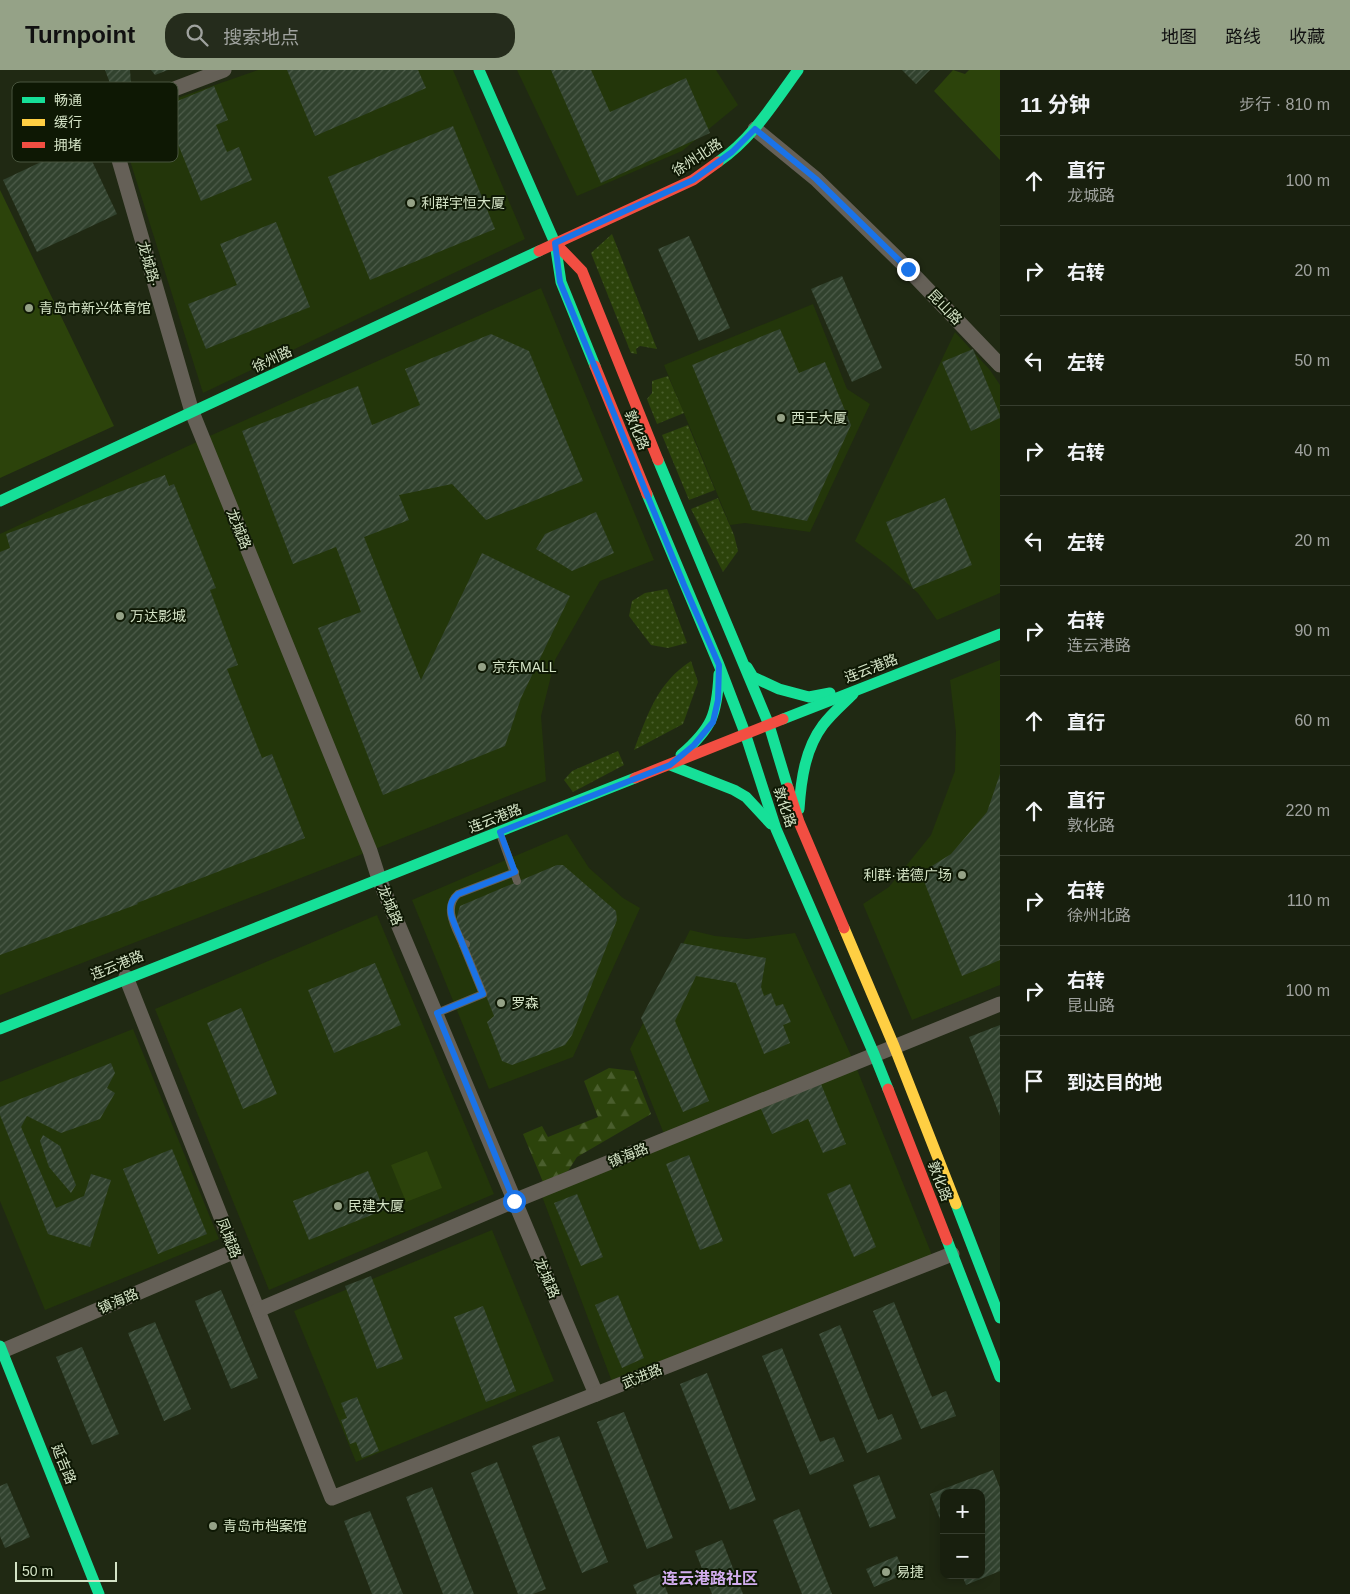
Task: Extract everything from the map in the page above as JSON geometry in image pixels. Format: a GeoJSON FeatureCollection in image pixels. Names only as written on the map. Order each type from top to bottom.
{"type":"FeatureCollection","features":[{"type":"Feature","properties":{"kind":"main road","name":"敦化路"},"geometry":{"type":"LineString","coordinates":[[479,70],[555,243],[560,282],[684,585],[719,665],[745,734],[776,829],[874,1054],[1000,1377]]}},
{"type":"Feature","properties":{"kind":"main road","name":"徐州北路"},"geometry":{"type":"LineString","coordinates":[[555,243],[693,180],[732,152],[755,129],[798,70]]}},
{"type":"Feature","properties":{"kind":"main road","name":"敦化路"},"geometry":{"type":"LineString","coordinates":[[555,243],[582,271],[685,527],[769,725],[799,822],[894,1046],[1000,1318]]}},
{"type":"Feature","properties":{"kind":"main road","name":"徐州路"},"geometry":{"type":"LineString","coordinates":[[0,500],[555,243]]}},
{"type":"Feature","properties":{"kind":"main road","name":"连云港路"},"geometry":{"type":"LineString","coordinates":[[0,1029],[126,977],[500,832],[1000,634]]}},
{"type":"Feature","properties":{"kind":"main road"},"geometry":{"type":"LineString","coordinates":[[743,660],[753,677],[779,689],[810,697],[860,688]]}},
{"type":"Feature","properties":{"kind":"main road"},"geometry":{"type":"LineString","coordinates":[[719,665],[718,700],[713,722],[694,745],[670,765],[734,790],[746,797],[776,829]]}},
{"type":"Feature","properties":{"kind":"main road"},"geometry":{"type":"LineString","coordinates":[[799,822],[800,786],[806,758],[822,726],[860,688]]}},
{"type":"Feature","properties":{"kind":"main road","name":"延吉路"},"geometry":{"type":"LineString","coordinates":[[1,1348],[99,1594]]}},
{"type":"Feature","properties":{"kind":"street","name":"龙城路·"},"geometry":{"type":"LineString","coordinates":[[178,88],[224,70]]}},
{"type":"Feature","properties":{"kind":"street","name":"昆山路"},"geometry":{"type":"LineString","coordinates":[[755,129],[816,179],[908,269],[1000,365]]}},
{"type":"Feature","properties":{"kind":"street","name":"龙城路·"},"geometry":{"type":"LineString","coordinates":[[120,162],[192,412]]}},
{"type":"Feature","properties":{"kind":"street","name":"龙城路"},"geometry":{"type":"LineString","coordinates":[[192,412],[370,851],[379,879],[596,1394]]}},
{"type":"Feature","properties":{"kind":"street","name":"凤城路"},"geometry":{"type":"LineString","coordinates":[[126,977],[332,1498]]}},
{"type":"Feature","properties":{"kind":"street","name":"镇海路"},"geometry":{"type":"LineString","coordinates":[[258,1310],[514,1201],[1000,1004]]}},
{"type":"Feature","properties":{"kind":"street","name":"镇海路"},"geometry":{"type":"LineString","coordinates":[[1,1348],[235,1251]]}},
{"type":"Feature","properties":{"kind":"street","name":"武进路"},"geometry":{"type":"LineString","coordinates":[[332,1498],[952,1254]]}},
{"type":"Feature","properties":{"kind":"lane"},"geometry":{"type":"LineString","coordinates":[[500,832],[517,881]]}},
{"type":"Feature","properties":{"kind":"lane"},"geometry":{"type":"LineString","coordinates":[[437,1013],[483,994],[450,910],[453,898],[458,894],[515,872]]}},
{"type":"Feature","properties":{"kind":"shaded area"},"geometry":{"type":"Polygon","coordinates":[[[258,70],[453,70],[525,239],[203,393],[130,162],[178,162],[178,98],[258,70]]]}},
{"type":"Feature","properties":{"kind":"shaded area"},"geometry":{"type":"Polygon","coordinates":[[[517,70],[716,70],[738,105],[682,151],[577,196],[517,70]]]}},
{"type":"Feature","properties":{"kind":"shaded area"},"geometry":{"type":"Polygon","coordinates":[[[541,288],[654,560],[600,581],[555,660],[541,716],[546,781],[0,995],[0,534],[203,439],[541,288]]]}},
{"type":"Feature","properties":{"kind":"shaded area","name":"西王大厦"},"geometry":{"type":"Polygon","coordinates":[[[813,304],[847,389],[870,404],[810,532],[745,523],[730,525],[664,365],[813,304]]]}},
{"type":"Feature","properties":{"kind":"shaded area"},"geometry":{"type":"Polygon","coordinates":[[[955,332],[990,370],[1000,385],[1000,593],[937,620],[918,593],[887,565],[855,541],[955,332]]]}},
{"type":"Feature","properties":{"kind":"shaded area"},"geometry":{"type":"Polygon","coordinates":[[[1000,660],[1000,985],[912,1020],[863,904],[889,887],[931,835],[955,771],[956,732],[950,680],[1000,660]]]}},
{"type":"Feature","properties":{"kind":"shaded area"},"geometry":{"type":"Polygon","coordinates":[[[567,834],[589,868],[623,898],[640,908],[573,1057],[489,1089],[412,900],[567,834]]]}},
{"type":"Feature","properties":{"kind":"shaded area"},"geometry":{"type":"Polygon","coordinates":[[[377,915],[494,1194],[269,1290],[155,1009],[377,915]]]}},
{"type":"Feature","properties":{"kind":"shaded area"},"geometry":{"type":"Polygon","coordinates":[[[690,930],[715,936],[747,939],[795,933],[854,1062],[934,1260],[614,1387],[540,1191],[666,1139],[630,1049],[690,930]]]}},
{"type":"Feature","properties":{"kind":"shaded area"},"geometry":{"type":"Polygon","coordinates":[[[133,1029],[219,1239],[45,1310],[0,1201],[0,1082],[133,1029]]]}},
{"type":"Feature","properties":{"kind":"shaded area"},"geometry":{"type":"Polygon","coordinates":[[[492,1230],[554,1381],[356,1462],[294,1311],[492,1230]]]}},
{"type":"Feature","properties":{"kind":"green space"},"geometry":{"type":"Polygon","coordinates":[[[953,70],[965,74],[969,70],[1000,70],[1000,160],[934,91],[953,70]]]}},
{"type":"Feature","properties":{"kind":"green space","name":"青岛市新兴体育馆"},"geometry":{"type":"Polygon","coordinates":[[[0,190],[114,426],[0,478],[0,190]]]}},
{"type":"Feature","properties":{"kind":"green space"},"geometry":{"type":"Polygon","coordinates":[[[612,234],[657,349],[640,346],[636,349],[637,354],[631,353],[591,253],[612,234]]]}},
{"type":"Feature","properties":{"kind":"green space"},"geometry":{"type":"Polygon","coordinates":[[[668,376],[684,413],[657,424],[647,399],[652,393],[652,381],[668,376]]]}},
{"type":"Feature","properties":{"kind":"green space"},"geometry":{"type":"Polygon","coordinates":[[[688,425],[715,490],[689,500],[662,435],[688,425]]]}},
{"type":"Feature","properties":{"kind":"green space"},"geometry":{"type":"Polygon","coordinates":[[[718,498],[734,535],[738,551],[723,572],[691,509],[718,498]]]}},
{"type":"Feature","properties":{"kind":"green space"},"geometry":{"type":"Polygon","coordinates":[[[667,589],[687,643],[668,648],[651,645],[629,616],[632,601],[645,593],[667,589]]]}},
{"type":"Feature","properties":{"kind":"green space"},"geometry":{"type":"Polygon","coordinates":[[[691,661],[698,682],[683,724],[634,750],[649,712],[662,689],[679,670],[691,661]]]}},
{"type":"Feature","properties":{"kind":"green space"},"geometry":{"type":"Polygon","coordinates":[[[618,751],[624,765],[573,792],[564,780],[572,771],[618,751]]]}},
{"type":"Feature","properties":{"kind":"green space"},"geometry":{"type":"Polygon","coordinates":[[[609,1068],[634,1071],[651,1114],[577,1157],[568,1171],[543,1182],[523,1134],[542,1126],[548,1137],[598,1117],[584,1081],[609,1068]]]}},
{"type":"Feature","properties":{"kind":"green space"},"geometry":{"type":"Polygon","coordinates":[[[427,1151],[442,1188],[406,1202],[391,1165],[427,1151]]]}},
{"type":"Feature","properties":{"kind":"building"},"geometry":{"type":"Polygon","coordinates":[[[105,70],[130,70],[131,82],[110,82],[105,70]]]}},
{"type":"Feature","properties":{"kind":"building"},"geometry":{"type":"Polygon","coordinates":[[[151,70],[168,70],[155,75],[151,70]]]}},
{"type":"Feature","properties":{"kind":"building"},"geometry":{"type":"Polygon","coordinates":[[[287,70],[418,70],[426,88],[315,136],[287,70]]]}},
{"type":"Feature","properties":{"kind":"building"},"geometry":{"type":"Polygon","coordinates":[[[551,70],[591,70],[610,112],[686,78],[710,133],[601,183],[551,70]]]}},
{"type":"Feature","properties":{"kind":"building"},"geometry":{"type":"Polygon","coordinates":[[[902,70],[930,70],[916,84],[902,70]]]}},
{"type":"Feature","properties":{"kind":"building"},"geometry":{"type":"Polygon","coordinates":[[[214,86],[228,120],[216,125],[227,152],[239,147],[252,180],[201,201],[178,144],[178,101],[214,86]]]}},
{"type":"Feature","properties":{"kind":"building","name":"利群宇恒大厦"},"geometry":{"type":"Polygon","coordinates":[[[453,126],[495,229],[370,280],[328,177],[453,126]]]}},
{"type":"Feature","properties":{"kind":"building"},"geometry":{"type":"Polygon","coordinates":[[[41,162],[92,162],[117,214],[37,252],[3,180],[41,162]]]}},
{"type":"Feature","properties":{"kind":"building"},"geometry":{"type":"Polygon","coordinates":[[[276,222],[310,307],[206,349],[188,304],[237,285],[220,244],[276,222]]]}},
{"type":"Feature","properties":{"kind":"building"},"geometry":{"type":"Polygon","coordinates":[[[689,236],[730,328],[699,341],[658,249],[689,236]]]}},
{"type":"Feature","properties":{"kind":"building"},"geometry":{"type":"Polygon","coordinates":[[[842,276],[882,368],[852,382],[811,289],[842,276]]]}},
{"type":"Feature","properties":{"kind":"building","name":"西王大厦"},"geometry":{"type":"Polygon","coordinates":[[[780,329],[799,373],[825,362],[851,425],[807,521],[752,510],[692,365],[780,329]]]}},
{"type":"Feature","properties":{"kind":"building"},"geometry":{"type":"Polygon","coordinates":[[[491,334],[529,351],[583,481],[486,520],[452,484],[399,495],[409,520],[364,537],[421,680],[482,553],[570,596],[521,698],[505,746],[383,795],[318,628],[361,612],[336,547],[293,564],[242,431],[358,386],[372,425],[420,405],[405,369],[491,334]]]}},
{"type":"Feature","properties":{"kind":"building"},"geometry":{"type":"Polygon","coordinates":[[[973,349],[1000,418],[971,431],[942,362],[973,349]]]}},
{"type":"Feature","properties":{"kind":"building"},"geometry":{"type":"Polygon","coordinates":[[[165,475],[169,486],[174,484],[216,588],[210,590],[238,665],[227,669],[262,758],[272,754],[305,838],[138,904],[0,955],[0,552],[10,548],[6,534],[165,475]]]}},
{"type":"Feature","properties":{"kind":"building"},"geometry":{"type":"Polygon","coordinates":[[[945,498],[972,565],[913,589],[886,522],[945,498]]]}},
{"type":"Feature","properties":{"kind":"building"},"geometry":{"type":"Polygon","coordinates":[[[596,512],[614,553],[572,571],[536,549],[545,534],[596,512]]]}},
{"type":"Feature","properties":{"kind":"building","name":"利群·诺德广场"},"geometry":{"type":"Polygon","coordinates":[[[1000,774],[1000,960],[962,976],[923,878],[924,871],[951,854],[987,812],[1000,774]]]}},
{"type":"Feature","properties":{"kind":"building"},"geometry":{"type":"Polygon","coordinates":[[[557,865],[563,865],[616,911],[617,920],[572,1035],[565,1045],[512,1065],[502,1061],[487,1022],[494,1016],[456,920],[460,906],[557,865]]]}},
{"type":"Feature","properties":{"kind":"building"},"geometry":{"type":"Polygon","coordinates":[[[681,943],[766,958],[761,987],[764,996],[771,993],[776,1006],[783,1004],[791,1022],[783,1025],[790,1043],[764,1054],[736,983],[696,976],[675,1021],[709,1101],[683,1112],[641,1018],[681,943]]]}},
{"type":"Feature","properties":{"kind":"building"},"geometry":{"type":"Polygon","coordinates":[[[375,963],[401,1025],[334,1053],[308,990],[375,963]]]}},
{"type":"Feature","properties":{"kind":"building"},"geometry":{"type":"Polygon","coordinates":[[[241,1008],[277,1094],[243,1109],[207,1023],[241,1008]]]}},
{"type":"Feature","properties":{"kind":"building"},"geometry":{"type":"Polygon","coordinates":[[[1000,1025],[1000,1116],[969,1037],[1000,1025]]]}},
{"type":"Feature","properties":{"kind":"building"},"geometry":{"type":"Polygon","coordinates":[[[111,1063],[115,1073],[107,1088],[115,1093],[100,1119],[61,1133],[27,1116],[21,1127],[56,1208],[84,1196],[91,1174],[111,1180],[90,1247],[48,1234],[0,1115],[0,1107],[111,1063]]]}},
{"type":"Feature","properties":{"kind":"building"},"geometry":{"type":"Polygon","coordinates":[[[821,1084],[846,1144],[823,1153],[808,1119],[772,1134],[761,1109],[821,1084]]]}},
{"type":"Feature","properties":{"kind":"building"},"geometry":{"type":"Polygon","coordinates":[[[43,1135],[60,1146],[76,1185],[71,1193],[49,1167],[40,1141],[43,1135]]]}},
{"type":"Feature","properties":{"kind":"building"},"geometry":{"type":"Polygon","coordinates":[[[172,1149],[207,1234],[158,1254],[123,1169],[172,1149]]]}},
{"type":"Feature","properties":{"kind":"building"},"geometry":{"type":"Polygon","coordinates":[[[689,1155],[723,1241],[700,1250],[666,1164],[689,1155]]]}},
{"type":"Feature","properties":{"kind":"building","name":"民建大厦"},"geometry":{"type":"Polygon","coordinates":[[[368,1171],[384,1210],[309,1240],[293,1201],[368,1171]]]}},
{"type":"Feature","properties":{"kind":"building"},"geometry":{"type":"Polygon","coordinates":[[[850,1184],[876,1247],[854,1257],[827,1194],[850,1184]]]}},
{"type":"Feature","properties":{"kind":"building"},"geometry":{"type":"Polygon","coordinates":[[[577,1194],[603,1257],[581,1266],[554,1203],[577,1194]]]}},
{"type":"Feature","properties":{"kind":"building"},"geometry":{"type":"Polygon","coordinates":[[[371,1276],[403,1359],[377,1369],[345,1286],[371,1276]]]}},
{"type":"Feature","properties":{"kind":"building"},"geometry":{"type":"Polygon","coordinates":[[[221,1290],[258,1378],[231,1389],[195,1301],[221,1290]]]}},
{"type":"Feature","properties":{"kind":"building"},"geometry":{"type":"Polygon","coordinates":[[[618,1295],[644,1358],[622,1368],[595,1305],[618,1295]]]}},
{"type":"Feature","properties":{"kind":"building"},"geometry":{"type":"Polygon","coordinates":[[[894,1302],[932,1397],[946,1391],[956,1416],[921,1429],[873,1311],[894,1302]]]}},
{"type":"Feature","properties":{"kind":"building"},"geometry":{"type":"Polygon","coordinates":[[[483,1306],[516,1391],[486,1402],[454,1317],[483,1306]]]}},
{"type":"Feature","properties":{"kind":"building"},"geometry":{"type":"Polygon","coordinates":[[[155,1322],[191,1409],[164,1421],[128,1333],[155,1322]]]}},
{"type":"Feature","properties":{"kind":"building"},"geometry":{"type":"Polygon","coordinates":[[[840,1325],[878,1420],[892,1414],[902,1439],[867,1453],[819,1334],[840,1325]]]}},
{"type":"Feature","properties":{"kind":"building"},"geometry":{"type":"Polygon","coordinates":[[[82,1347],[119,1434],[92,1445],[56,1357],[82,1347]]]}},
{"type":"Feature","properties":{"kind":"building"},"geometry":{"type":"Polygon","coordinates":[[[782,1348],[820,1442],[834,1437],[844,1461],[810,1475],[762,1356],[782,1348]]]}},
{"type":"Feature","properties":{"kind":"building"},"geometry":{"type":"Polygon","coordinates":[[[707,1373],[756,1500],[730,1510],[680,1384],[707,1373]]]}},
{"type":"Feature","properties":{"kind":"building"},"geometry":{"type":"Polygon","coordinates":[[[357,1397],[379,1451],[362,1458],[356,1442],[350,1444],[341,1420],[347,1418],[341,1403],[357,1397]]]}},
{"type":"Feature","properties":{"kind":"building"},"geometry":{"type":"Polygon","coordinates":[[[624,1412],[673,1538],[647,1549],[597,1422],[624,1412]]]}},
{"type":"Feature","properties":{"kind":"building"},"geometry":{"type":"Polygon","coordinates":[[[559,1436],[608,1562],[582,1573],[532,1446],[559,1436]]]}},
{"type":"Feature","properties":{"kind":"building"},"geometry":{"type":"Polygon","coordinates":[[[497,1462],[546,1589],[533,1594],[518,1594],[471,1473],[497,1462]]]}},
{"type":"Feature","properties":{"kind":"building"},"geometry":{"type":"Polygon","coordinates":[[[993,1470],[1000,1488],[1000,1571],[985,1577],[985,1489],[943,1489],[993,1470]]]}},
{"type":"Feature","properties":{"kind":"building"},"geometry":{"type":"Polygon","coordinates":[[[879,1475],[896,1518],[870,1528],[853,1485],[879,1475]]]}},
{"type":"Feature","properties":{"kind":"building"},"geometry":{"type":"Polygon","coordinates":[[[7,1483],[30,1537],[5,1548],[0,1536],[0,1486],[7,1483]]]}},
{"type":"Feature","properties":{"kind":"building"},"geometry":{"type":"Polygon","coordinates":[[[432,1487],[474,1594],[443,1594],[406,1497],[432,1487]]]}},
{"type":"Feature","properties":{"kind":"building"},"geometry":{"type":"Polygon","coordinates":[[[940,1490],[940,1519],[930,1494],[940,1490]]]}},
{"type":"Feature","properties":{"kind":"building"},"geometry":{"type":"Polygon","coordinates":[[[799,1509],[832,1594],[802,1594],[773,1520],[799,1509]]]}},
{"type":"Feature","properties":{"kind":"building"},"geometry":{"type":"Polygon","coordinates":[[[370,1511],[403,1594],[372,1594],[344,1521],[370,1511]]]}},
{"type":"Feature","properties":{"kind":"building"},"geometry":{"type":"Polygon","coordinates":[[[722,1540],[743,1594],[712,1594],[695,1551],[722,1540]]]}},
{"type":"Feature","properties":{"kind":"building","name":"易捷"},"geometry":{"type":"Polygon","coordinates":[[[897,1556],[905,1574],[874,1587],[866,1569],[897,1556]]]}},
{"type":"Feature","properties":{"kind":"building"},"geometry":{"type":"Polygon","coordinates":[[[660,1574],[668,1594],[637,1594],[633,1585],[660,1574]]]}},
{"type":"Feature","properties":{"kind":"building"},"geometry":{"type":"Polygon","coordinates":[[[964,1579],[981,1579],[966,1585],[964,1579]]]}},
{"type":"Feature","properties":{"kind":"traffic: fast"},"geometry":{"type":"LineString","coordinates":[[479,70],[555,243],[561,282],[595,366]]}},
{"type":"Feature","properties":{"kind":"traffic: fast"},"geometry":{"type":"LineString","coordinates":[[718,162],[752,131],[798,70]]}},
{"type":"Feature","properties":{"kind":"traffic: fast"},"geometry":{"type":"LineString","coordinates":[[0,501],[539,251]]}},
{"type":"Feature","properties":{"kind":"traffic: fast"},"geometry":{"type":"LineString","coordinates":[[658,460],[769,725],[788,788]]}},
{"type":"Feature","properties":{"kind":"traffic: fast"},"geometry":{"type":"LineString","coordinates":[[647,494],[719,665],[745,733],[776,829],[888,1089]]}},
{"type":"Feature","properties":{"kind":"traffic: fast"},"geometry":{"type":"LineString","coordinates":[[783,719],[1000,634]]}},
{"type":"Feature","properties":{"kind":"traffic: fast"},"geometry":{"type":"LineString","coordinates":[[747,667],[753,677],[779,689],[809,697],[830,693]]}},
{"type":"Feature","properties":{"kind":"traffic: fast"},"geometry":{"type":"LineString","coordinates":[[681,755],[700,737],[711,720],[717,700],[719,674]]}},
{"type":"Feature","properties":{"kind":"traffic: fast"},"geometry":{"type":"LineString","coordinates":[[799,809],[805,765],[812,744],[826,721],[853,694]]}},
{"type":"Feature","properties":{"kind":"traffic: fast"},"geometry":{"type":"LineString","coordinates":[[670,765],[734,790],[746,797],[771,824]]}},
{"type":"Feature","properties":{"kind":"traffic: fast"},"geometry":{"type":"LineString","coordinates":[[0,1029],[635,778]]}},
{"type":"Feature","properties":{"kind":"traffic: fast"},"geometry":{"type":"LineString","coordinates":[[956,1204],[1000,1318]]}},
{"type":"Feature","properties":{"kind":"traffic: fast"},"geometry":{"type":"LineString","coordinates":[[947,1240],[1000,1377]]}},
{"type":"Feature","properties":{"kind":"traffic: fast"},"geometry":{"type":"LineString","coordinates":[[0,1346],[99,1594]]}},
{"type":"Feature","properties":{"kind":"traffic: slow"},"geometry":{"type":"LineString","coordinates":[[844,928],[894,1046],[956,1204]]}},
{"type":"Feature","properties":{"kind":"traffic: jam"},"geometry":{"type":"LineString","coordinates":[[539,251],[693,180],[718,162]]}},
{"type":"Feature","properties":{"kind":"traffic: jam"},"geometry":{"type":"LineString","coordinates":[[555,243],[582,271],[658,460]]}},
{"type":"Feature","properties":{"kind":"traffic: jam"},"geometry":{"type":"LineString","coordinates":[[595,366],[647,494]]}},
{"type":"Feature","properties":{"kind":"traffic: jam"},"geometry":{"type":"LineString","coordinates":[[635,778],[783,719]]}},
{"type":"Feature","properties":{"kind":"traffic: jam"},"geometry":{"type":"LineString","coordinates":[[788,788],[799,822],[844,928]]}},
{"type":"Feature","properties":{"kind":"traffic: jam"},"geometry":{"type":"LineString","coordinates":[[888,1089],[947,1240]]}},
{"type":"Feature","properties":{"kind":"place","name":"利群宇恒大厦"},"geometry":{"type":"Point","coordinates":[411,203]}},
{"type":"Feature","properties":{"kind":"place","name":"青岛市新兴体育馆"},"geometry":{"type":"Point","coordinates":[29,308]}},
{"type":"Feature","properties":{"kind":"place","name":"西王大厦"},"geometry":{"type":"Point","coordinates":[781,418]}},
{"type":"Feature","properties":{"kind":"place","name":"万达影城"},"geometry":{"type":"Point","coordinates":[120,616]}},
{"type":"Feature","properties":{"kind":"place","name":"京东MALL"},"geometry":{"type":"Point","coordinates":[482,667]}},
{"type":"Feature","properties":{"kind":"place","name":"利群·诺德广场"},"geometry":{"type":"Point","coordinates":[962,875]}},
{"type":"Feature","properties":{"kind":"place","name":"罗森"},"geometry":{"type":"Point","coordinates":[501,1003]}},
{"type":"Feature","properties":{"kind":"place","name":"民建大厦"},"geometry":{"type":"Point","coordinates":[338,1206]}},
{"type":"Feature","properties":{"kind":"place","name":"青岛市档案馆"},"geometry":{"type":"Point","coordinates":[213,1526]}},
{"type":"Feature","properties":{"kind":"place","name":"易捷"},"geometry":{"type":"Point","coordinates":[886,1572]}},
{"type":"Feature","properties":{"kind":"district","name":"连云港路社区"},"geometry":{"type":"Point","coordinates":[710,1578]}},
{"type":"Feature","properties":{"kind":"route"},"geometry":{"type":"LineString","coordinates":[[514,1201],[437,1013],[483,994],[452,918],[450,910],[453,898],[458,894],[515,872],[500,832],[670,765],[694,745],[713,722],[718,700],[719,665],[684,585],[560,282],[555,243],[693,180],[732,152],[755,129],[816,179],[908,269]]}}]}
